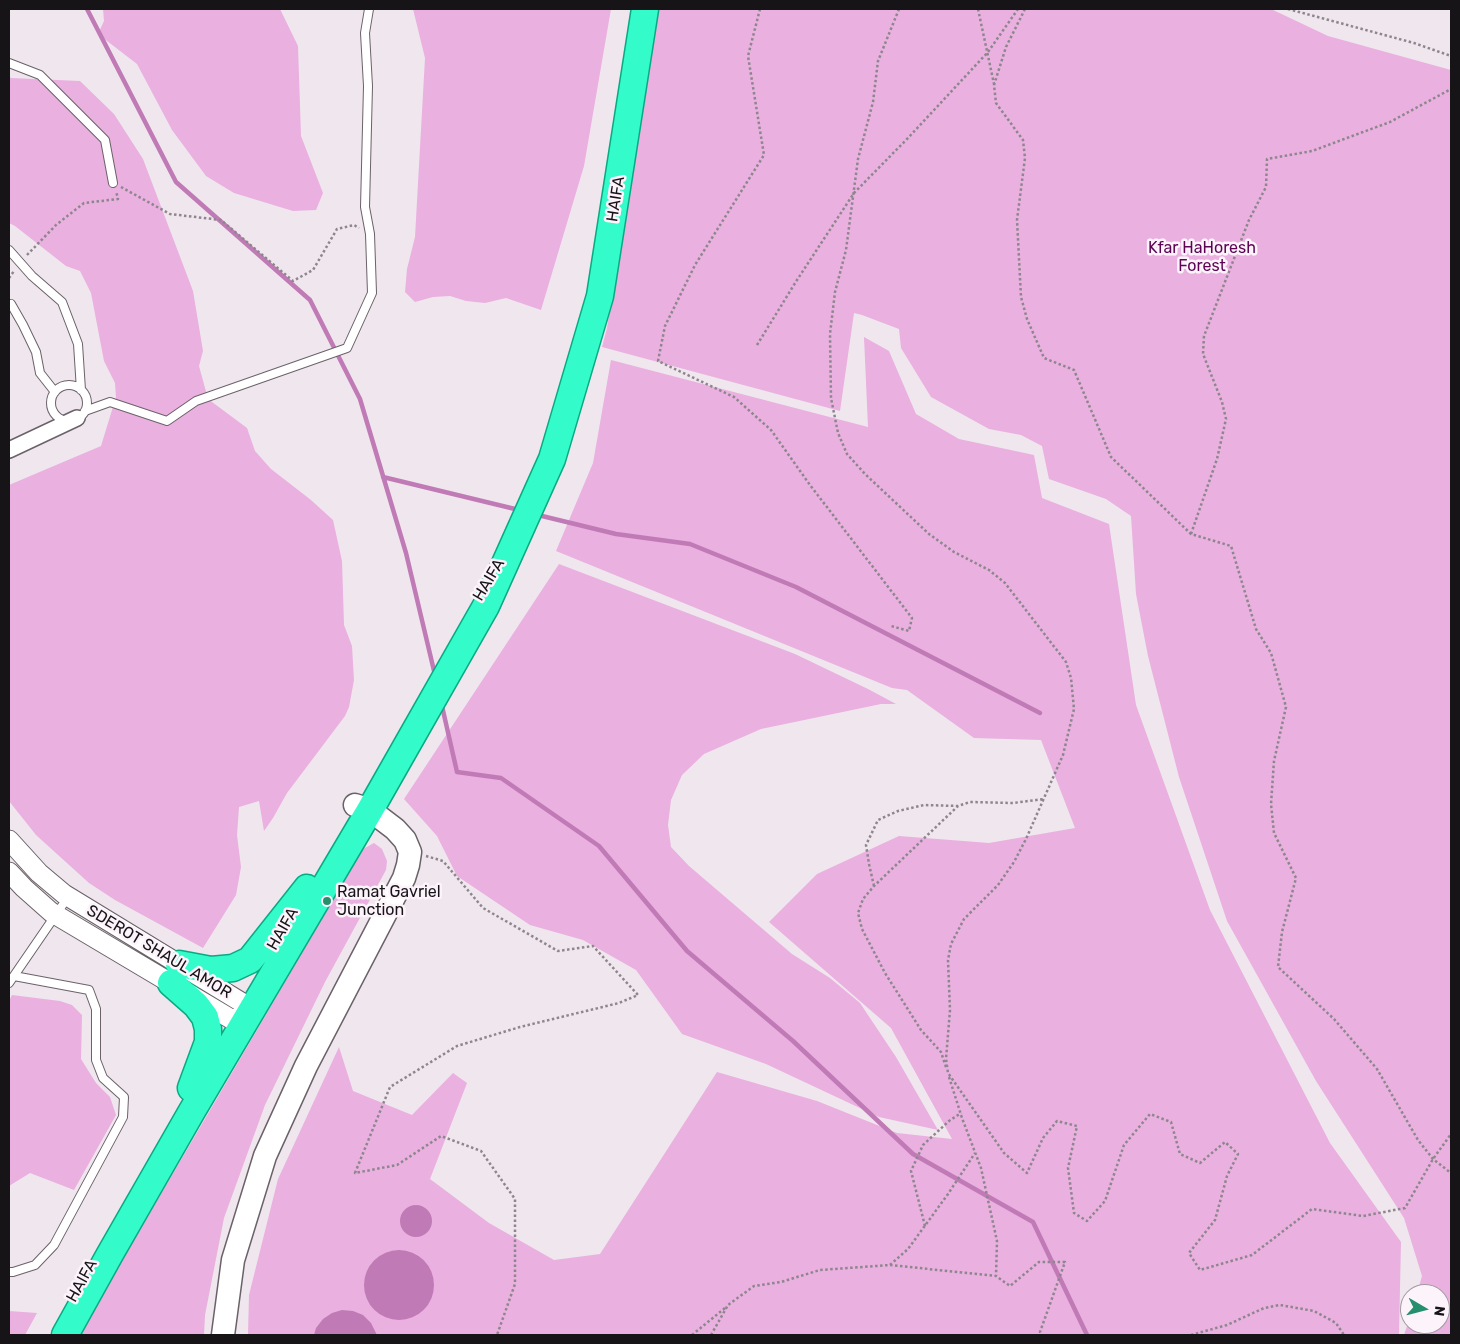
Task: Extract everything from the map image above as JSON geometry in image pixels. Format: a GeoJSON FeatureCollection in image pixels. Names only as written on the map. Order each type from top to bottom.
{"type":"FeatureCollection","features":[{"type":"Feature","properties":{"kind":"highway","name":"HAIFA"},"geometry":{"type":"LineString","coordinates":[[52,1335],[191,1088],[240,1012],[486,606],[522,527],[552,459],[600,296],[645,9]]}},
{"type":"Feature","properties":{"kind":"highway","name":"HAIFA"},"geometry":{"type":"LineString","coordinates":[[65,1335],[115,1246],[307,888],[363,808]]}},
{"type":"Feature","properties":{"kind":"highway"},"geometry":{"type":"LineString","coordinates":[[191,1088],[208,1042],[208,1029],[204,1018],[175,974],[233,968],[250,960],[307,888]]}},
{"type":"Feature","properties":{"kind":"main road"},"geometry":{"type":"LineString","coordinates":[[223,1335],[233,1260],[265,1156],[306,1066],[404,878],[408,865],[410,852],[405,840],[395,829],[363,808]]}},
{"type":"Feature","properties":{"kind":"street"},"geometry":{"type":"LineString","coordinates":[[9,450],[81,414]]}},
{"type":"Feature","properties":{"kind":"street","name":"SDEROT SHAUL AMOR"},"geometry":{"type":"LineString","coordinates":[[9,840],[39,873],[68,897],[175,974]]}},
{"type":"Feature","properties":{"kind":"street","name":"SDEROT SHAUL AMOR"},"geometry":{"type":"LineString","coordinates":[[9,872],[24,888],[57,915],[175,974],[240,1012]]}},
{"type":"Feature","properties":{"kind":"lane"},"geometry":{"type":"LineString","coordinates":[[81,390],[71,385],[65,385],[55,392],[52,397],[52,409],[66,420],[110,402],[167,421],[196,401],[347,348],[372,293],[370,234],[365,207],[368,86],[365,33],[369,9]]}},
{"type":"Feature","properties":{"kind":"lane"},"geometry":{"type":"LineString","coordinates":[[9,62],[40,75],[105,140],[114,182]]}},
{"type":"Feature","properties":{"kind":"lane"},"geometry":{"type":"LineString","coordinates":[[9,250],[32,276],[62,302],[78,344],[81,390],[86,399],[81,414]]}},
{"type":"Feature","properties":{"kind":"lane"},"geometry":{"type":"LineString","coordinates":[[11,304],[36,352],[40,373],[55,392]]}},
{"type":"Feature","properties":{"kind":"lane"},"geometry":{"type":"LineString","coordinates":[[9,984],[68,897]]}},
{"type":"Feature","properties":{"kind":"lane"},"geometry":{"type":"LineString","coordinates":[[9,1272],[35,1265],[54,1245],[123,1117],[124,1097],[103,1078],[96,1060],[96,1009],[88,990],[14,976]]}},
{"type":"Feature","properties":{"kind":"path"},"geometry":{"type":"LineString","coordinates":[[760,9],[748,56],[764,154],[694,265],[665,326],[658,361],[734,397],[771,430],[810,485],[912,618],[909,631],[891,626]]}},
{"type":"Feature","properties":{"kind":"path"},"geometry":{"type":"LineString","coordinates":[[899,9],[878,61],[873,102],[858,159],[846,250],[835,292],[830,334],[831,398],[838,433],[847,454],[865,474],[928,534],[954,552],[989,570],[1005,583],[1066,662],[1071,678],[1074,709],[1063,755],[1014,862],[998,885],[964,918],[951,944],[948,960],[950,1010],[946,1059],[948,1073],[1004,1152],[1027,1173],[1042,1138],[1057,1121],[1077,1126],[1068,1168],[1074,1213],[1087,1220],[1105,1201],[1124,1145],[1150,1114],[1171,1122],[1180,1154],[1200,1163],[1225,1142],[1238,1154],[1226,1176],[1215,1220],[1189,1253],[1200,1270],[1252,1255],[1312,1209],[1363,1216],[1405,1208],[1433,1159],[1451,1134]]}},
{"type":"Feature","properties":{"kind":"path"},"geometry":{"type":"LineString","coordinates":[[978,9],[988,52],[996,103],[1023,140],[1025,158],[1017,220],[1021,297],[1027,319],[1044,358],[1074,370],[1111,457],[1191,534],[1231,546],[1256,629],[1271,653],[1286,707],[1274,761],[1271,804],[1274,833],[1296,878],[1282,932],[1278,967],[1334,1019],[1376,1069],[1418,1140],[1433,1159],[1451,1173]]}},
{"type":"Feature","properties":{"kind":"path"},"geometry":{"type":"LineString","coordinates":[[757,345],[854,193],[988,52],[1018,9]]}},
{"type":"Feature","properties":{"kind":"path"},"geometry":{"type":"LineString","coordinates":[[994,85],[1006,47],[1025,9]]}},
{"type":"Feature","properties":{"kind":"path"},"geometry":{"type":"LineString","coordinates":[[1288,9],[1414,43],[1451,56]]}},
{"type":"Feature","properties":{"kind":"path"},"geometry":{"type":"LineString","coordinates":[[1191,534],[1217,459],[1226,420],[1222,402],[1203,354],[1204,336],[1249,220],[1266,187],[1267,159],[1312,152],[1390,122],[1451,89]]}},
{"type":"Feature","properties":{"kind":"path"},"geometry":{"type":"LineString","coordinates":[[114,182],[170,214],[221,220],[294,281],[313,270],[337,230],[354,225],[370,234]]}},
{"type":"Feature","properties":{"kind":"path"},"geometry":{"type":"LineString","coordinates":[[9,278],[20,262],[56,225],[84,203],[118,199],[114,182]]}},
{"type":"Feature","properties":{"kind":"path"},"geometry":{"type":"LineString","coordinates":[[874,886],[866,845],[878,820],[898,811],[924,804],[958,806],[970,802],[1013,803],[1044,799]]}},
{"type":"Feature","properties":{"kind":"path"},"geometry":{"type":"LineString","coordinates":[[958,806],[874,886],[863,899],[858,913],[862,929],[886,973],[921,1030],[940,1052],[948,1073],[981,1168],[997,1241],[996,1276]]}},
{"type":"Feature","properties":{"kind":"path"},"geometry":{"type":"LineString","coordinates":[[410,852],[443,861],[483,908],[558,951],[594,946],[638,995],[619,1003],[520,1027],[457,1046],[390,1087],[355,1172],[397,1165],[440,1136],[481,1151],[515,1199],[515,1284],[497,1335]]}},
{"type":"Feature","properties":{"kind":"path"},"geometry":{"type":"LineString","coordinates":[[925,1226],[911,1172],[923,1145],[949,1121],[961,1113]]}},
{"type":"Feature","properties":{"kind":"path"},"geometry":{"type":"LineString","coordinates":[[890,1264],[908,1249],[976,1153]]}},
{"type":"Feature","properties":{"kind":"path"},"geometry":{"type":"LineString","coordinates":[[692,1335],[754,1286],[781,1282],[820,1270],[890,1264],[996,1276],[1010,1286],[1039,1262],[1065,1262],[1040,1335]]}},
{"type":"Feature","properties":{"kind":"path"},"geometry":{"type":"LineString","coordinates":[[711,1335],[728,1305]]}},
{"type":"Feature","properties":{"kind":"path"},"geometry":{"type":"LineString","coordinates":[[1191,1335],[1227,1325],[1264,1308],[1280,1305],[1314,1311],[1336,1323],[1344,1335]]}},
{"type":"Feature","properties":{"kind":"green space"},"geometry":{"type":"Polygon","coordinates":[[[103,9],[280,9],[298,46],[301,136],[323,193],[316,210],[293,211],[234,193],[206,176],[172,130],[137,64],[98,34],[104,21],[103,9]]]}},
{"type":"Feature","properties":{"kind":"green space"},"geometry":{"type":"Polygon","coordinates":[[[413,9],[611,9],[584,166],[541,310],[506,298],[485,303],[466,301],[450,296],[433,297],[415,302],[405,292],[407,269],[415,237],[425,58],[413,9]]]}},
{"type":"Feature","properties":{"kind":"green space","name":"Kfar HaHoresh Forest"},"geometry":{"type":"Polygon","coordinates":[[[657,9],[1271,9],[1328,36],[1451,70],[1451,1335],[1404,1335],[1450,1334],[1450,1284],[1420,1284],[1422,1276],[1404,1218],[1316,1081],[1227,921],[1179,777],[1148,656],[1136,594],[1131,516],[1106,499],[1049,479],[1042,446],[1021,435],[989,429],[931,397],[901,348],[899,329],[862,315],[854,313],[840,411],[602,347],[607,328],[657,9]]]}},
{"type":"Feature","properties":{"kind":"green space"},"geometry":{"type":"Polygon","coordinates":[[[9,76],[11,78],[80,81],[114,114],[143,159],[193,291],[203,351],[199,366],[208,399],[247,428],[255,451],[271,469],[333,520],[342,561],[344,625],[352,646],[354,680],[349,707],[345,716],[287,793],[264,831],[259,801],[239,807],[237,835],[241,867],[236,895],[203,948],[115,900],[89,883],[36,835],[9,801],[9,485],[101,446],[116,397],[115,383],[104,361],[91,293],[80,271],[66,266],[9,223],[9,76]]]}},
{"type":"Feature","properties":{"kind":"green space"},"geometry":{"type":"Polygon","coordinates":[[[864,337],[889,351],[916,414],[959,439],[1034,455],[1042,498],[1109,524],[1136,705],[1210,910],[1330,1143],[1401,1242],[1399,1334],[248,1335],[249,1295],[278,1179],[339,1047],[353,1091],[412,1115],[453,1073],[467,1083],[430,1179],[489,1223],[554,1260],[600,1254],[717,1072],[817,1101],[897,1133],[952,1139],[891,1028],[769,922],[817,874],[899,836],[989,843],[1075,828],[1041,740],[974,738],[907,690],[892,688],[556,551],[593,463],[611,360],[868,427],[864,337]]]}},
{"type":"Feature","properties":{"kind":"green space"},"geometry":{"type":"Polygon","coordinates":[[[559,564],[795,654],[896,704],[881,704],[761,729],[704,754],[682,775],[671,800],[668,825],[671,847],[689,866],[792,954],[830,978],[860,1003],[896,1057],[938,1130],[879,1117],[766,1064],[682,1034],[636,970],[583,940],[530,925],[457,876],[437,836],[404,799],[559,564]]]}},
{"type":"Feature","properties":{"kind":"green space"},"geometry":{"type":"Polygon","coordinates":[[[374,843],[382,849],[387,861],[386,870],[325,982],[265,1105],[224,1218],[205,1315],[204,1335],[81,1335],[113,1276],[363,849],[374,843]]]}},
{"type":"Feature","properties":{"kind":"green space"},"geometry":{"type":"Polygon","coordinates":[[[12,995],[60,1001],[72,1005],[82,1015],[81,1059],[96,1083],[110,1097],[116,1115],[74,1190],[30,1173],[9,1186],[9,1001],[12,995]]]}},
{"type":"Feature","properties":{"kind":"green space"},"geometry":{"type":"Polygon","coordinates":[[[9,1311],[37,1313],[25,1335],[9,1335],[9,1311]]]}},
{"type":"Feature","properties":{"kind":"shaded area"},"geometry":{"type":"Polygon","coordinates":[[[416,1205],[422,1206],[427,1210],[431,1215],[431,1227],[427,1232],[422,1236],[416,1237],[410,1236],[405,1232],[401,1227],[400,1221],[401,1215],[405,1210],[410,1206],[416,1205]]]}},
{"type":"Feature","properties":{"kind":"shaded area"},"geometry":{"type":"Polygon","coordinates":[[[392,1250],[406,1250],[419,1255],[429,1265],[434,1278],[434,1292],[429,1305],[419,1315],[406,1320],[392,1320],[379,1315],[369,1305],[364,1292],[364,1278],[369,1265],[379,1255],[392,1250]]]}},
{"type":"Feature","properties":{"kind":"shaded area"},"geometry":{"type":"Polygon","coordinates":[[[342,1310],[353,1311],[363,1315],[371,1323],[377,1335],[314,1335],[316,1328],[323,1319],[332,1313],[342,1310]]]}},
{"type":"Feature","properties":{"kind":"waterway"},"geometry":{"type":"LineString","coordinates":[[87,9],[176,182],[310,300],[360,399],[406,553],[435,675]]}},
{"type":"Feature","properties":{"kind":"waterway"},"geometry":{"type":"LineString","coordinates":[[383,477],[515,509]]}},
{"type":"Feature","properties":{"kind":"waterway"},"geometry":{"type":"LineString","coordinates":[[542,516],[616,534],[690,544],[796,587],[1040,713]]}},
{"type":"Feature","properties":{"kind":"waterway"},"geometry":{"type":"LineString","coordinates":[[442,706],[457,772],[501,778],[599,846],[687,951],[793,1041],[913,1154],[1033,1222],[1087,1335]]}},
{"type":"Feature","properties":{"kind":"place","name":"Ramat Gavriel Junction"},"geometry":{"type":"Point","coordinates":[327,901]}}]}
